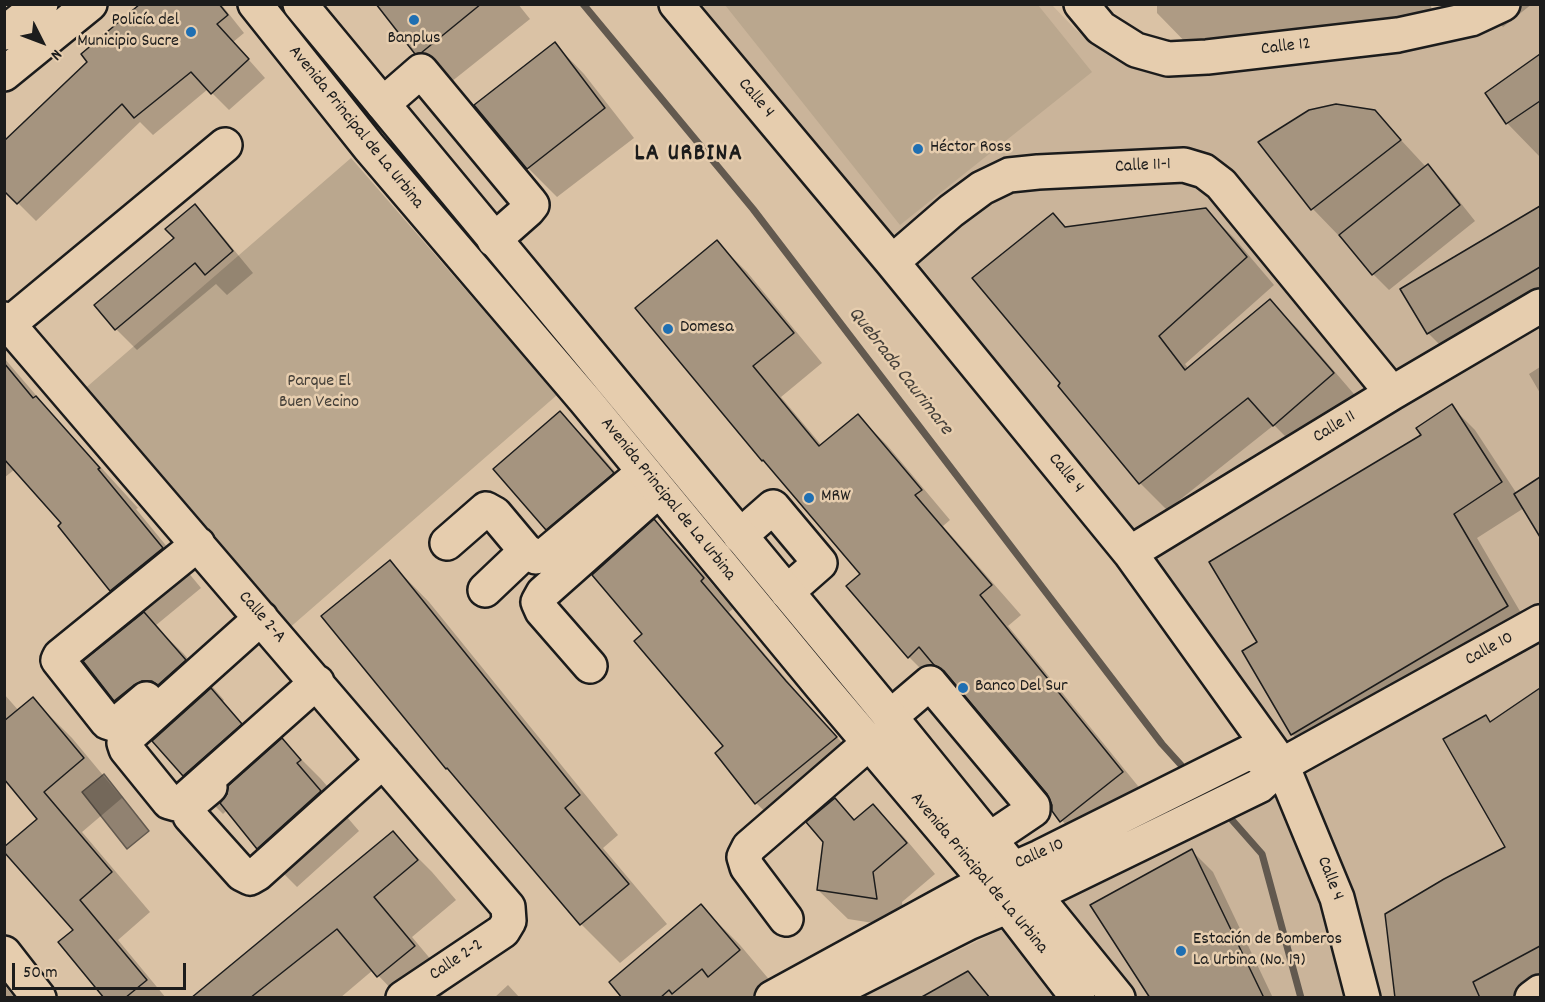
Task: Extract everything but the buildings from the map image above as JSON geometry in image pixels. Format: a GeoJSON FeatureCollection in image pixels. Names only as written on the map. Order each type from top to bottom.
{"type":"FeatureCollection","features":[{"type":"Feature","properties":{"kind":"street"},"geometry":{"type":"LineString","coordinates":[[4,33],[41,4]]}},
{"type":"Feature","properties":{"kind":"street"},"geometry":{"type":"LineString","coordinates":[[4,74],[90,4]]}},
{"type":"Feature","properties":{"kind":"street","name":"Avenida Principal de La Urbina"},"geometry":{"type":"LineString","coordinates":[[255,4],[369,147],[869,743],[1000,874],[1021,901],[1118,998]]}},
{"type":"Feature","properties":{"kind":"street","name":"Avenida Principal de La Urbina"},"geometry":{"type":"LineString","coordinates":[[300,4],[990,839],[1000,874]]}},
{"type":"Feature","properties":{"kind":"street","name":"Calle 4"},"geometry":{"type":"LineString","coordinates":[[676,4],[892,262],[1130,553],[1282,765],[1337,898],[1363,998]]}},
{"type":"Feature","properties":{"kind":"street","name":"Calle 12"},"geometry":{"type":"LineString","coordinates":[[1081,4],[1101,28],[1136,50],[1168,59],[1207,57],[1398,35],[1471,19],[1503,4]]}},
{"type":"Feature","properties":{"kind":"street"},"geometry":{"type":"LineString","coordinates":[[383,104],[421,71],[529,201],[532,205],[528,210],[494,240]]}},
{"type":"Feature","properties":{"kind":"street"},"geometry":{"type":"LineString","coordinates":[[7,322],[225,145]]}},
{"type":"Feature","properties":{"kind":"street","name":"Calle 11-1"},"geometry":{"type":"LineString","coordinates":[[892,262],[951,211],[982,188],[1009,176],[1038,172],[1184,165],[1204,171],[1221,184],[1392,393]]}},
{"type":"Feature","properties":{"kind":"street","name":"Calle 11"},"geometry":{"type":"LineString","coordinates":[[1130,553],[1392,393],[1540,306]]}},
{"type":"Feature","properties":{"kind":"street","name":"Calle 2-A"},"geometry":{"type":"LineString","coordinates":[[7,322],[508,907],[509,921]]}},
{"type":"Feature","properties":{"kind":"street"},"geometry":{"type":"LineString","coordinates":[[447,543],[486,509],[495,513],[526,551],[536,557],[545,555],[651,482]]}},
{"type":"Feature","properties":{"kind":"street"},"geometry":{"type":"LineString","coordinates":[[590,666],[542,611],[538,602],[543,593],[651,482]]}},
{"type":"Feature","properties":{"kind":"street"},"geometry":{"type":"LineString","coordinates":[[740,536],[773,507],[820,563],[786,592]]}},
{"type":"Feature","properties":{"kind":"street"},"geometry":{"type":"LineString","coordinates":[[198,544],[60,656],[58,660],[61,665],[106,722],[113,724],[120,721],[258,614]]}},
{"type":"Feature","properties":{"kind":"street"},"geometry":{"type":"LineString","coordinates":[[485,590],[526,551]]}},
{"type":"Feature","properties":{"kind":"street"},"geometry":{"type":"LineString","coordinates":[[258,614],[124,743],[126,749],[169,802],[176,804],[182,802],[320,687]]}},
{"type":"Feature","properties":{"kind":"street","name":"Calle 10"},"geometry":{"type":"LineString","coordinates":[[820,998],[968,923],[1021,901],[1259,786],[1282,765],[1540,622]]}},
{"type":"Feature","properties":{"kind":"street"},"geometry":{"type":"LineString","coordinates":[[890,717],[930,683],[1033,806],[1033,810],[990,839]]}},
{"type":"Feature","properties":{"kind":"street"},"geometry":{"type":"LineString","coordinates":[[320,687],[190,803],[187,809],[190,816],[242,874],[250,878],[383,761]]}},
{"type":"Feature","properties":{"kind":"street"},"geometry":{"type":"LineString","coordinates":[[786,919],[747,867],[744,857],[749,847],[869,743]]}},
{"type":"Feature","properties":{"kind":"street","name":"Calle 10"},"geometry":{"type":"LineString","coordinates":[[772,998],[1000,874],[1040,857],[1248,753],[1282,765]]}},
{"type":"Feature","properties":{"kind":"street","name":"Avenida Principal de La Urbina"},"geometry":{"type":"LineString","coordinates":[[1021,901],[1077,998]]}},
{"type":"Feature","properties":{"kind":"street","name":"Calle 2-2"},"geometry":{"type":"LineString","coordinates":[[403,998],[503,931],[509,921]]}},
{"type":"Feature","properties":{"kind":"street"},"geometry":{"type":"LineString","coordinates":[[4,953],[39,998]]}},
{"type":"Feature","properties":{"kind":"street"},"geometry":{"type":"LineString","coordinates":[[1532,998],[1540,992]]}},
{"type":"Feature","properties":{"kind":"shaded area"},"geometry":{"type":"Polygon","coordinates":[[[702,4],[1052,5],[1075,29],[1098,48],[1121,58],[1513,5],[1540,5],[1540,997],[862,997],[1269,800],[1307,775],[1276,728],[1181,598],[928,275],[707,16],[702,4]]]}},
{"type":"Feature","properties":{"kind":"shaded area"},"geometry":{"type":"Polygon","coordinates":[[[104,774],[149,831],[127,849],[82,792],[104,774]]]}},
{"type":"Feature","properties":{"kind":"green space","name":"Héctor Ross"},"geometry":{"type":"Polygon","coordinates":[[[725,5],[1038,5],[1092,72],[900,225],[725,5]]]}},
{"type":"Feature","properties":{"kind":"green space","name":"Parque El Buen Vecino"},"geometry":{"type":"Polygon","coordinates":[[[351,158],[557,395],[287,630],[81,392],[351,158]]]}},
{"type":"Feature","properties":{"kind":"waterway","name":"Quebrada Caurimare"},"geometry":{"type":"LineString","coordinates":[[583,4],[753,209],[1162,744],[1181,765]]}},
{"type":"Feature","properties":{"kind":"waterway","name":"Quebrada Caurimare"},"geometry":{"type":"LineString","coordinates":[[1232,820],[1262,854],[1301,998]]}},
{"type":"Feature","properties":{"kind":"place","name":"Banplus"},"geometry":{"type":"Point","coordinates":[414,20]}},
{"type":"Feature","properties":{"kind":"place","name":"Policía del Municipio Sucre"},"geometry":{"type":"Point","coordinates":[191,32]}},
{"type":"Feature","properties":{"kind":"place","name":"Héctor Ross"},"geometry":{"type":"Point","coordinates":[918,149]}},
{"type":"Feature","properties":{"kind":"place","name":"Domesa"},"geometry":{"type":"Point","coordinates":[668,329]}},
{"type":"Feature","properties":{"kind":"place","name":"MRW"},"geometry":{"type":"Point","coordinates":[809,498]}},
{"type":"Feature","properties":{"kind":"place","name":"Banco Del Sur"},"geometry":{"type":"Point","coordinates":[963,688]}},
{"type":"Feature","properties":{"kind":"place","name":"Estación de Bomberos La Urbina (No. 19)"},"geometry":{"type":"Point","coordinates":[1181,951]}},
{"type":"Feature","properties":{"kind":"district","name":"LA URBINA"},"geometry":{"type":"Point","coordinates":[689,156]}}]}
